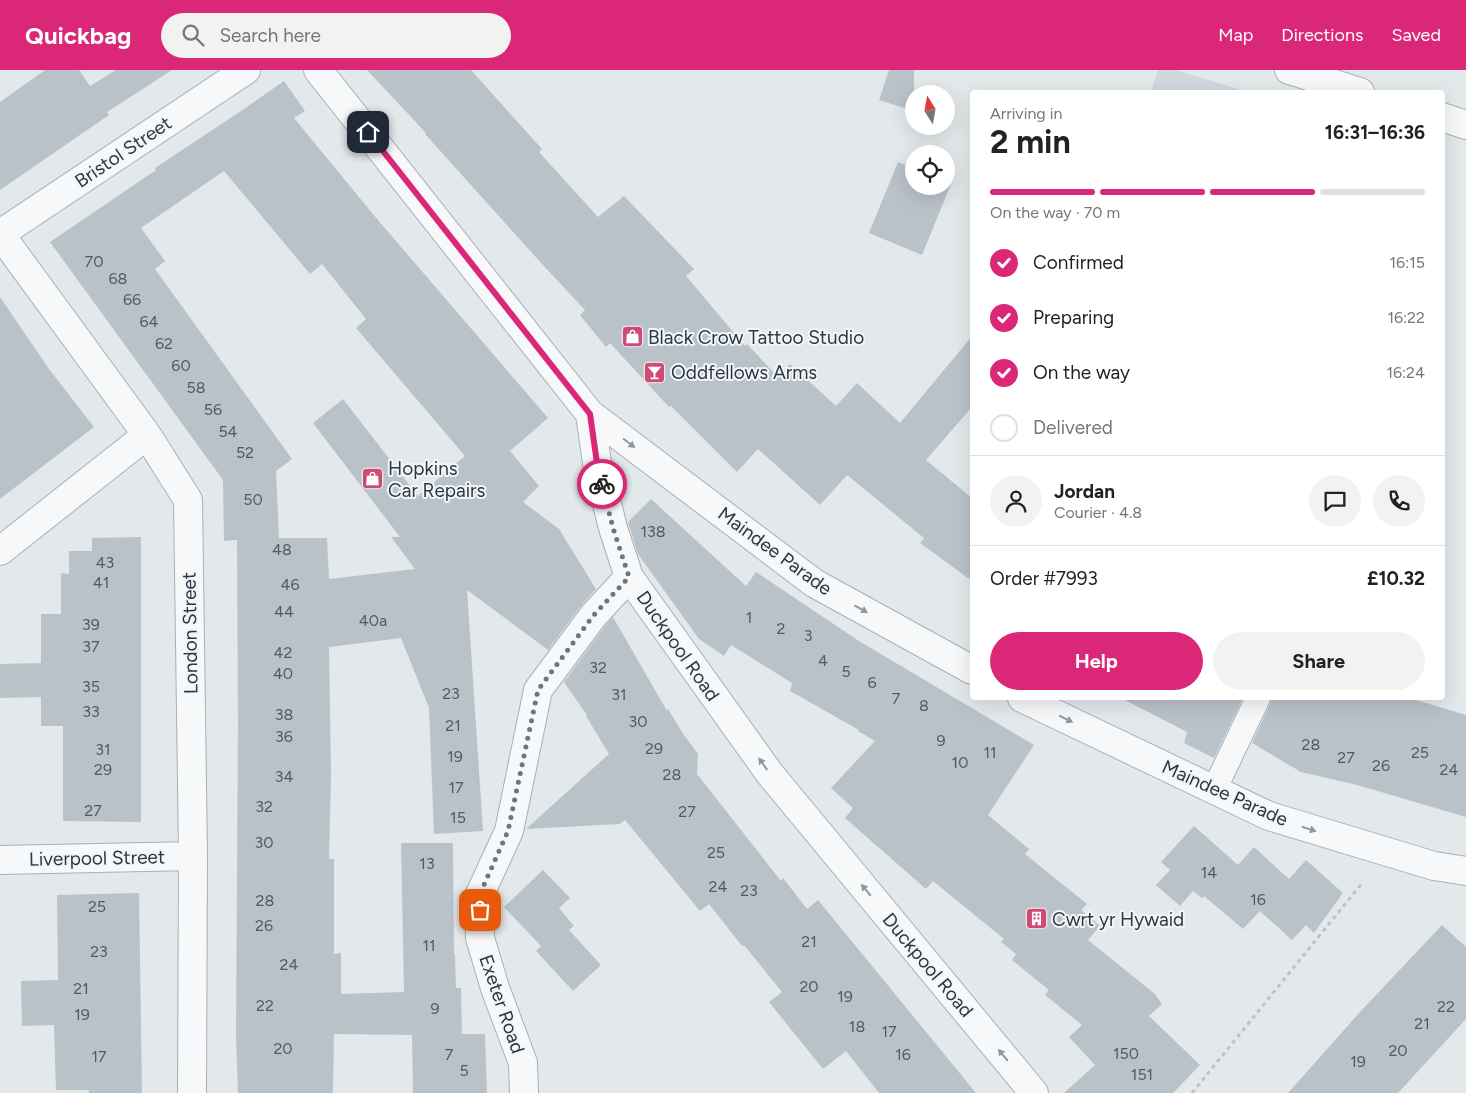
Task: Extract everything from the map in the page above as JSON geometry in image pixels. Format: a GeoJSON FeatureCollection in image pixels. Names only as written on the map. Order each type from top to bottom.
{"type":"FeatureCollection","features":[{"type":"Feature","properties":{"kind":"street","name":"Bristol Street"},"geometry":{"type":"LineString","coordinates":[[0,234],[246,70]]}},
{"type":"Feature","properties":{"kind":"street"},"geometry":{"type":"LineString","coordinates":[[318,70],[590,414]]}},
{"type":"Feature","properties":{"kind":"street"},"geometry":{"type":"LineString","coordinates":[[1289,70],[1354,90]]}},
{"type":"Feature","properties":{"kind":"street"},"geometry":{"type":"LineString","coordinates":[[1445,119],[1466,125]]}},
{"type":"Feature","properties":{"kind":"street","name":"London Street"},"geometry":{"type":"LineString","coordinates":[[0,234],[147,435],[188,500],[193,856],[192,1093]]}},
{"type":"Feature","properties":{"kind":"street","name":"Duckpool Road"},"geometry":{"type":"LineString","coordinates":[[590,414],[597,463],[613,528],[629,577],[770,774],[1034,1093]]}},
{"type":"Feature","properties":{"kind":"street","name":"Maindee Parade"},"geometry":{"type":"LineString","coordinates":[[590,414],[814,583],[970,669]]}},
{"type":"Feature","properties":{"kind":"street"},"geometry":{"type":"LineString","coordinates":[[0,551],[147,435]]}},
{"type":"Feature","properties":{"kind":"street","name":"Exeter Road"},"geometry":{"type":"LineString","coordinates":[[524,1093],[523,1063],[495,988],[480,938],[479,896],[508,831],[538,690],[593,616],[629,577]]}},
{"type":"Feature","properties":{"kind":"street","name":"Maindee Parade"},"geometry":{"type":"LineString","coordinates":[[1026,700],[1269,816],[1434,866],[1466,871]]}},
{"type":"Feature","properties":{"kind":"street","name":"Liverpool Street"},"geometry":{"type":"LineString","coordinates":[[0,860],[193,856]]}},
{"type":"Feature","properties":{"kind":"lane"},"geometry":{"type":"LineString","coordinates":[[1214,790],[1257,700]]}},
{"type":"Feature","properties":{"kind":"path"},"geometry":{"type":"LineString","coordinates":[[1192,1093],[1387,852]]}},
{"type":"Feature","properties":{"kind":"shaded area"},"geometry":{"type":"Polygon","coordinates":[[[1158,70],[1176,70],[1241,90],[1152,90],[1158,70]]]}},
{"type":"Feature","properties":{"kind":"building"},"geometry":{"type":"Polygon","coordinates":[[[45,70],[79,70],[90,86],[116,70],[172,70],[107,112],[109,115],[0,190],[0,102],[45,70]]]}},
{"type":"Feature","properties":{"kind":"building"},"geometry":{"type":"Polygon","coordinates":[[[367,70],[471,70],[542,149],[539,152],[598,217],[624,196],[694,269],[686,276],[745,346],[747,344],[778,377],[790,364],[836,406],[857,383],[900,423],[970,338],[970,409],[926,460],[970,496],[970,580],[920,543],[924,538],[847,475],[820,505],[758,449],[737,472],[671,406],[669,407],[610,343],[606,347],[580,315],[585,310],[367,70]]]}},
{"type":"Feature","properties":{"kind":"building"},"geometry":{"type":"Polygon","coordinates":[[[889,70],[914,70],[914,85],[905,85],[905,108],[879,100],[889,70]]]}},
{"type":"Feature","properties":{"kind":"building"},"geometry":{"type":"Polygon","coordinates":[[[284,81],[305,111],[294,118],[377,219],[548,418],[510,451],[539,486],[523,502],[559,529],[596,589],[548,650],[467,590],[483,831],[434,834],[429,708],[401,638],[329,647],[331,774],[329,859],[334,859],[334,954],[341,953],[341,994],[404,992],[401,843],[453,843],[454,955],[456,988],[461,988],[462,1034],[485,1034],[487,1093],[413,1093],[412,1035],[334,1034],[333,1093],[238,1093],[236,1035],[237,540],[224,541],[223,480],[50,242],[156,170],[155,168],[284,81]],[[224,171],[141,228],[165,261],[155,269],[292,459],[276,471],[279,538],[327,538],[329,579],[415,569],[391,537],[400,537],[313,423],[343,399],[418,496],[465,456],[356,328],[366,319],[322,264],[310,274],[224,171]]]}},
{"type":"Feature","properties":{"kind":"building"},"geometry":{"type":"Polygon","coordinates":[[[898,162],[905,165],[905,195],[947,195],[922,255],[869,233],[898,162]]]}},
{"type":"Feature","properties":{"kind":"building"},"geometry":{"type":"Polygon","coordinates":[[[0,297],[49,369],[94,427],[0,499],[0,297]]]}},
{"type":"Feature","properties":{"kind":"building"},"geometry":{"type":"Polygon","coordinates":[[[651,499],[746,586],[756,572],[859,641],[1034,745],[988,815],[1029,849],[1025,854],[1087,904],[1081,910],[1100,926],[1088,940],[1155,994],[1162,1004],[1149,1016],[1200,1065],[1173,1093],[1064,1093],[1095,1065],[1069,1037],[1082,1025],[1045,995],[1049,990],[1012,960],[1016,954],[1001,942],[1004,939],[933,881],[926,889],[845,818],[853,808],[831,788],[875,741],[790,691],[792,683],[731,645],[724,656],[699,639],[638,554],[628,522],[651,499]]]}},
{"type":"Feature","properties":{"kind":"building"},"geometry":{"type":"Polygon","coordinates":[[[141,537],[141,822],[63,821],[63,726],[41,726],[41,697],[0,698],[0,664],[41,663],[41,614],[61,614],[61,573],[69,574],[69,551],[92,551],[92,538],[141,537]]]}},
{"type":"Feature","properties":{"kind":"building"},"geometry":{"type":"Polygon","coordinates":[[[613,617],[667,711],[668,709],[698,754],[697,774],[781,881],[783,878],[807,909],[818,900],[976,1093],[879,1093],[846,1051],[823,1069],[769,1002],[782,992],[709,904],[700,911],[625,820],[620,824],[526,829],[609,754],[587,715],[564,682],[613,617]]]}},
{"type":"Feature","properties":{"kind":"building"},"geometry":{"type":"Polygon","coordinates":[[[1125,700],[1242,700],[1214,758],[1184,743],[1187,732],[1125,700]]]}},
{"type":"Feature","properties":{"kind":"building"},"geometry":{"type":"Polygon","coordinates":[[[1271,700],[1416,700],[1466,715],[1466,817],[1357,785],[1301,772],[1252,743],[1271,700]]]}},
{"type":"Feature","properties":{"kind":"building"},"geometry":{"type":"Polygon","coordinates":[[[1194,826],[1238,865],[1254,847],[1289,879],[1306,860],[1343,893],[1314,933],[1306,925],[1292,940],[1260,911],[1243,929],[1204,896],[1202,898],[1193,891],[1180,906],[1156,885],[1170,870],[1161,862],[1194,826]]]}},
{"type":"Feature","properties":{"kind":"building"},"geometry":{"type":"Polygon","coordinates":[[[543,870],[570,898],[559,908],[574,926],[569,930],[601,965],[573,991],[536,951],[541,946],[504,907],[543,870]]]}},
{"type":"Feature","properties":{"kind":"building"},"geometry":{"type":"Polygon","coordinates":[[[139,893],[142,1093],[89,1093],[89,1090],[56,1090],[54,1025],[22,1026],[21,981],[58,980],[57,895],[139,893]]]}},
{"type":"Feature","properties":{"kind":"building"},"geometry":{"type":"Polygon","coordinates":[[[1442,925],[1466,947],[1466,1019],[1398,1093],[1288,1093],[1360,1012],[1442,925]]]}},
{"type":"Feature","properties":{"kind":"way so far"},"geometry":{"type":"LineString","coordinates":[[480,910],[479,896],[508,831],[538,690],[593,616],[629,577],[613,528],[602,484]]}},
{"type":"Feature","properties":{"kind":"place","name":"Black Crow Tattoo Studio"},"geometry":{"type":"Point","coordinates":[632,337]}},
{"type":"Feature","properties":{"kind":"place","name":"Oddfellows Arms"},"geometry":{"type":"Point","coordinates":[655,372]}},
{"type":"Feature","properties":{"kind":"place","name":"Hopkins Car Repairs"},"geometry":{"type":"Point","coordinates":[372,479]}},
{"type":"Feature","properties":{"kind":"place","name":"Cwrt yr Hywaid"},"geometry":{"type":"Point","coordinates":[1036,919]}},
{"type":"Feature","properties":{"kind":"route"},"geometry":{"type":"LineString","coordinates":[[368,132],[590,414],[602,484]]}}]}
